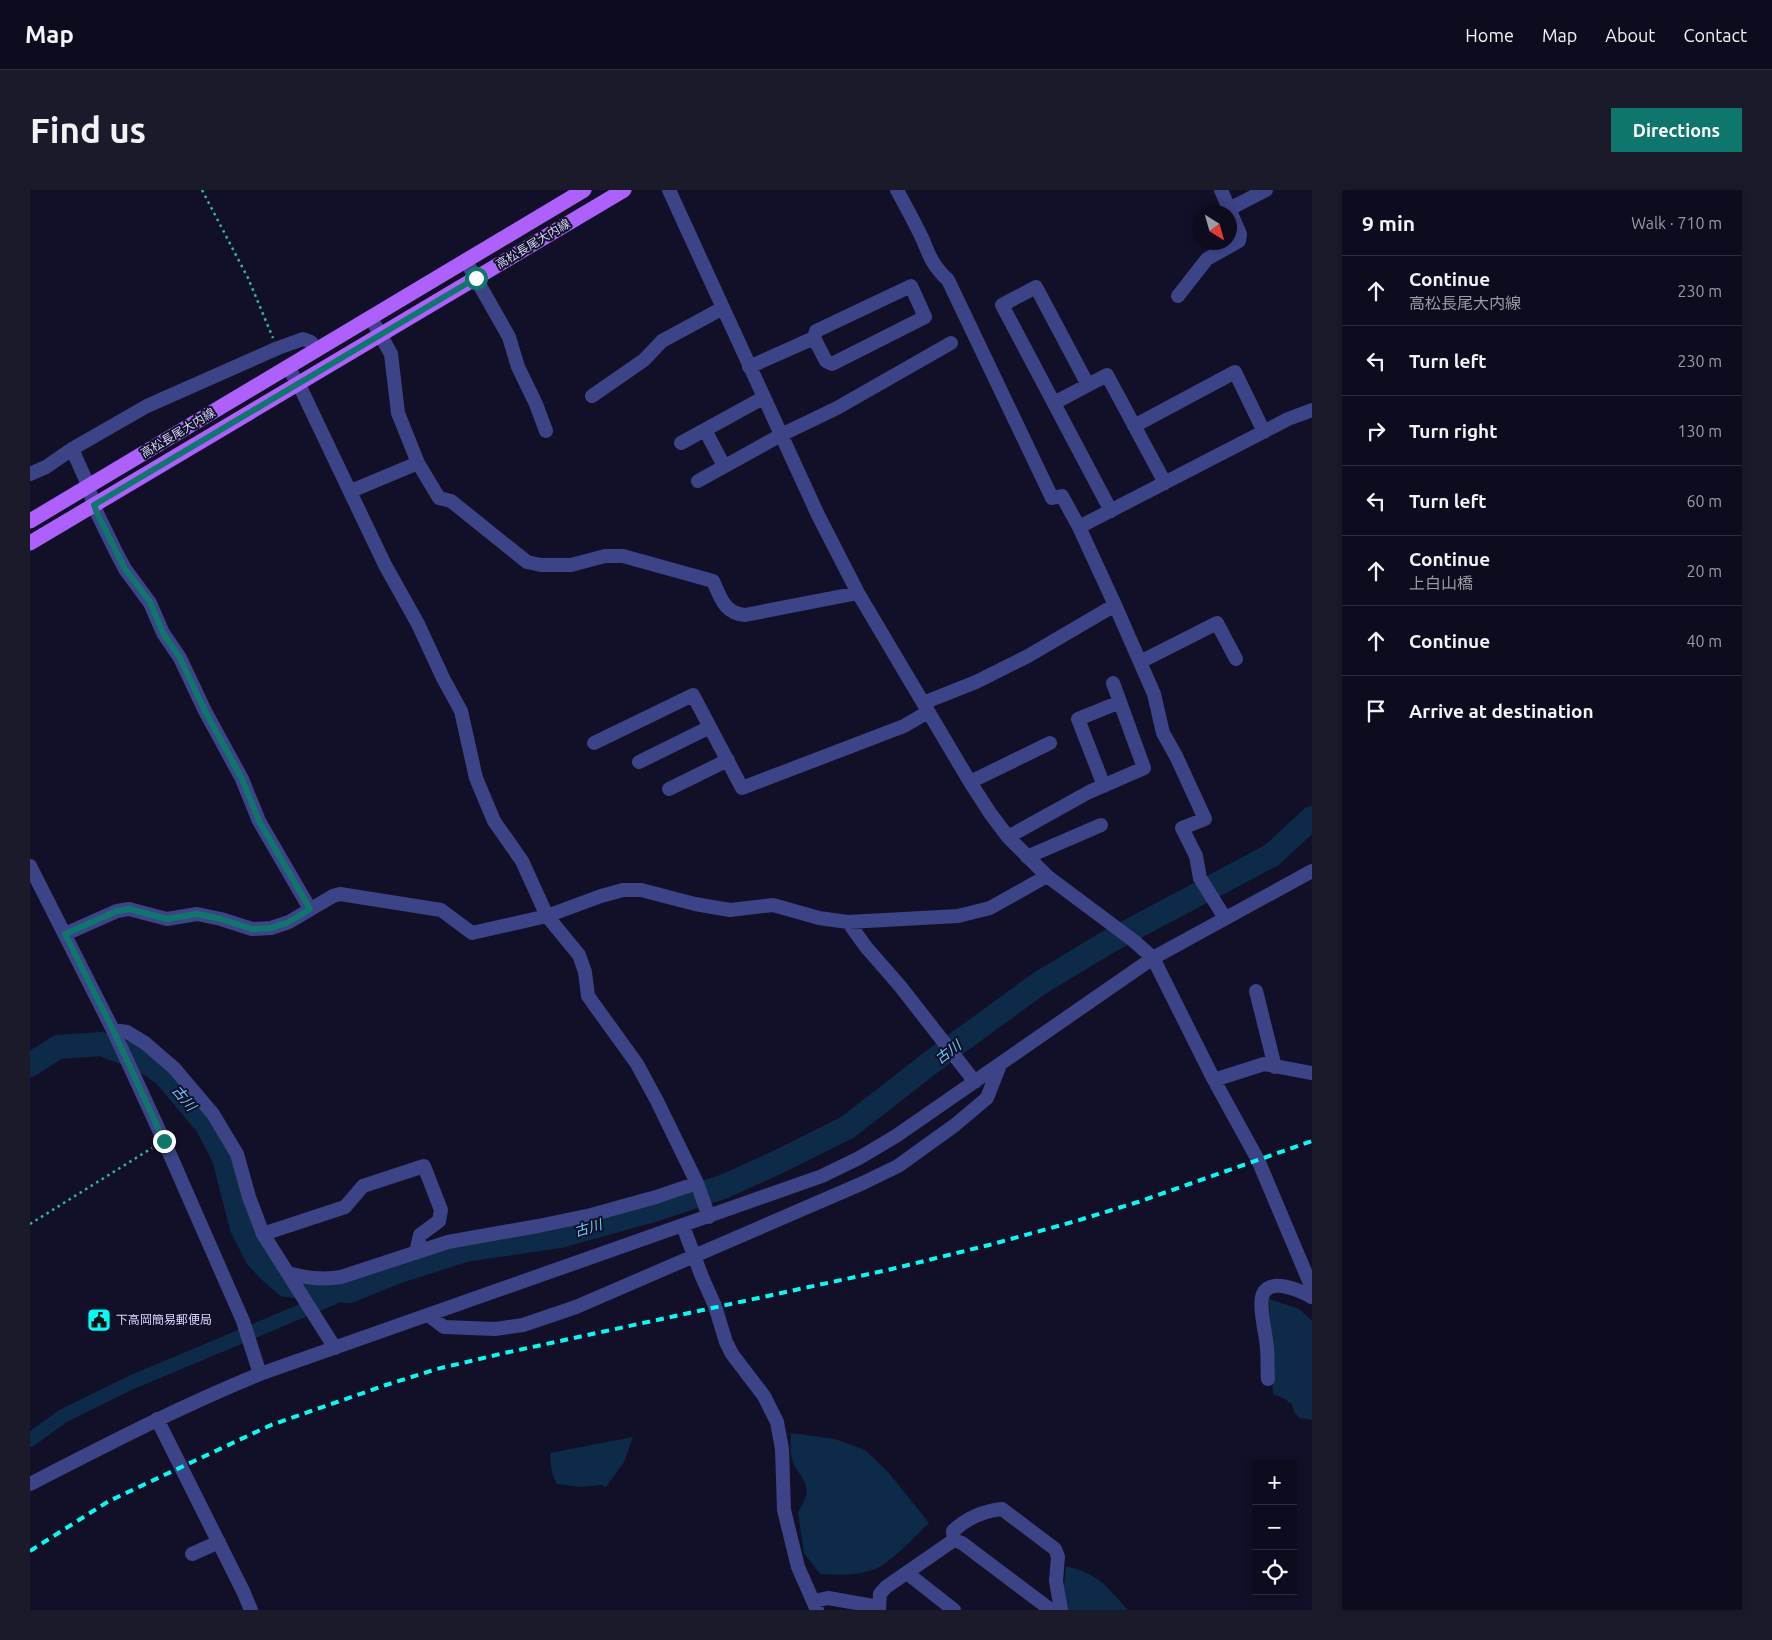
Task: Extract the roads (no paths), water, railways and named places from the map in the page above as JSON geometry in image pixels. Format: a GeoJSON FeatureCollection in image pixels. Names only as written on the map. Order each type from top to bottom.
{"type":"FeatureCollection","features":[{"type":"Feature","properties":{"kind":"main road","name":"高松長尾大内線"},"geometry":{"type":"LineString","coordinates":[[30,521],[584,190]]}},
{"type":"Feature","properties":{"kind":"main road","name":"高松長尾大内線"},"geometry":{"type":"LineString","coordinates":[[30,542],[624,190]]}},
{"type":"Feature","properties":{"kind":"street"},"geometry":{"type":"LineString","coordinates":[[670,190],[749,368],[818,515],[858,593],[970,782],[1008,837],[1027,857],[1047,876],[1116,927],[1153,958],[1214,1080],[1258,1160],[1312,1288],[1312,1297],[1293,1288],[1273,1286],[1264,1291],[1262,1299],[1268,1379]]}},
{"type":"Feature","properties":{"kind":"street"},"geometry":{"type":"LineString","coordinates":[[897,190],[923,240],[927,253],[937,270],[948,280],[1052,498],[1062,496],[1115,605],[1154,694],[1163,733],[1176,756],[1205,819],[1182,828],[1196,856],[1200,878],[1225,918]]}},
{"type":"Feature","properties":{"kind":"street"},"geometry":{"type":"LineString","coordinates":[[1222,190],[1228,205]]}},
{"type":"Feature","properties":{"kind":"street"},"geometry":{"type":"LineString","coordinates":[[1237,205],[1266,190]]}},
{"type":"Feature","properties":{"kind":"street"},"geometry":{"type":"LineString","coordinates":[[1237,227],[1240,234],[1237,242]]}},
{"type":"Feature","properties":{"kind":"street"},"geometry":{"type":"LineString","coordinates":[[1178,296],[1207,259],[1223,250]]}},
{"type":"Feature","properties":{"kind":"street"},"geometry":{"type":"LineString","coordinates":[[466,261],[509,337],[518,367],[536,404],[546,431]]}},
{"type":"Feature","properties":{"kind":"street"},"geometry":{"type":"LineString","coordinates":[[749,368],[814,338],[816,331],[911,286],[925,317],[832,364],[826,361],[814,338]]}},
{"type":"Feature","properties":{"kind":"street"},"geometry":{"type":"LineString","coordinates":[[1088,385],[1036,287],[1002,305],[1111,511]]}},
{"type":"Feature","properties":{"kind":"street"},"geometry":{"type":"LineString","coordinates":[[592,396],[644,360],[662,341],[723,308]]}},
{"type":"Feature","properties":{"kind":"street"},"geometry":{"type":"LineString","coordinates":[[371,318],[389,348],[398,413],[418,463],[439,498],[451,500],[528,562],[541,565],[571,565],[605,556],[623,556],[713,580],[727,609],[734,614],[740,615],[858,593]]}},
{"type":"Feature","properties":{"kind":"street"},"geometry":{"type":"LineString","coordinates":[[30,474],[46,467],[72,449],[147,406],[278,348],[303,339],[311,342],[316,350]]}},
{"type":"Feature","properties":{"kind":"street"},"geometry":{"type":"LineString","coordinates":[[698,481],[781,435],[837,408],[951,343]]}},
{"type":"Feature","properties":{"kind":"street"},"geometry":{"type":"LineString","coordinates":[[288,367],[351,491],[385,565],[418,624],[443,678],[461,711],[476,778],[494,821],[522,861],[546,916],[579,955],[585,972],[588,996],[637,1064],[697,1184],[707,1210]]}},
{"type":"Feature","properties":{"kind":"street"},"geometry":{"type":"LineString","coordinates":[[1134,426],[1235,372],[1264,432]]}},
{"type":"Feature","properties":{"kind":"street"},"geometry":{"type":"LineString","coordinates":[[1054,403],[1107,375],[1165,483]]}},
{"type":"Feature","properties":{"kind":"street"},"geometry":{"type":"LineString","coordinates":[[681,443],[763,398]]}},
{"type":"Feature","properties":{"kind":"street"},"geometry":{"type":"LineString","coordinates":[[1079,528],[1288,419],[1312,410]]}},
{"type":"Feature","properties":{"kind":"street"},"geometry":{"type":"LineString","coordinates":[[705,430],[724,466]]}},
{"type":"Feature","properties":{"kind":"street"},"geometry":{"type":"LineString","coordinates":[[72,449],[97,513],[125,569],[147,598],[163,633],[180,658],[205,711],[242,779],[262,826],[310,909]]}},
{"type":"Feature","properties":{"kind":"street"},"geometry":{"type":"LineString","coordinates":[[351,491],[418,463]]}},
{"type":"Feature","properties":{"kind":"street"},"geometry":{"type":"LineString","coordinates":[[594,743],[693,695],[742,788],[904,726],[926,707],[1028,656],[1115,605]]}},
{"type":"Feature","properties":{"kind":"street"},"geometry":{"type":"LineString","coordinates":[[1140,662],[1217,622],[1236,659]]}},
{"type":"Feature","properties":{"kind":"street"},"geometry":{"type":"LineString","coordinates":[[1008,837],[1089,792],[1144,768],[1113,683]]}},
{"type":"Feature","properties":{"kind":"street"},"geometry":{"type":"LineString","coordinates":[[1104,786],[1078,719],[1120,702]]}},
{"type":"Feature","properties":{"kind":"street"},"geometry":{"type":"LineString","coordinates":[[639,762],[710,727]]}},
{"type":"Feature","properties":{"kind":"street"},"geometry":{"type":"LineString","coordinates":[[970,782],[1050,744]]}},
{"type":"Feature","properties":{"kind":"street"},"geometry":{"type":"LineString","coordinates":[[669,789],[728,760]]}},
{"type":"Feature","properties":{"kind":"street"},"geometry":{"type":"LineString","coordinates":[[1027,857],[1101,825]]}},
{"type":"Feature","properties":{"kind":"street"},"geometry":{"type":"LineString","coordinates":[[30,866],[114,1034],[164,1141],[243,1321],[260,1374]]}},
{"type":"Feature","properties":{"kind":"street"},"geometry":{"type":"LineString","coordinates":[[30,1484],[157,1419],[215,1392],[260,1374],[684,1226],[707,1210],[822,1176],[859,1158],[896,1136],[1000,1065],[1121,978],[1153,958],[1312,871]]}},
{"type":"Feature","properties":{"kind":"street"},"geometry":{"type":"LineString","coordinates":[[65,934],[117,911],[130,909],[167,919],[197,914],[252,929],[271,928],[289,922],[333,896],[340,894],[441,910],[472,933],[546,916],[623,890],[641,890],[695,904],[730,910],[773,905],[820,918],[848,922],[958,916],[990,908],[1047,876]]}},
{"type":"Feature","properties":{"kind":"street"},"geometry":{"type":"LineString","coordinates":[[848,922],[975,1082]]}},
{"type":"Feature","properties":{"kind":"street"},"geometry":{"type":"LineString","coordinates":[[1256,991],[1275,1067]]}},
{"type":"Feature","properties":{"kind":"street"},"geometry":{"type":"LineString","coordinates":[[114,1034],[127,1032],[146,1043],[174,1068],[213,1114],[237,1154],[249,1197],[263,1234],[335,1348]]}},
{"type":"Feature","properties":{"kind":"street"},"geometry":{"type":"LineString","coordinates":[[1214,1080],[1264,1064],[1312,1074]]}},
{"type":"Feature","properties":{"kind":"street"},"geometry":{"type":"LineString","coordinates":[[428,1315],[444,1327],[495,1329],[523,1325],[576,1307],[863,1183],[898,1166],[955,1125],[987,1098],[1000,1065]]}},
{"type":"Feature","properties":{"kind":"street"},"geometry":{"type":"LineString","coordinates":[[263,1234],[345,1207],[362,1186],[424,1166],[441,1210],[439,1221],[420,1234],[416,1252]]}},
{"type":"Feature","properties":{"kind":"street"},"geometry":{"type":"LineString","coordinates":[[289,1275],[315,1279],[341,1277],[448,1242],[590,1215],[697,1184]]}},
{"type":"Feature","properties":{"kind":"street"},"geometry":{"type":"LineString","coordinates":[[684,1226],[694,1256],[715,1306],[726,1342],[732,1354],[764,1396],[777,1422],[782,1449],[784,1510],[798,1567],[816,1605],[828,1598],[879,1609],[880,1594],[886,1586],[954,1540]]}},
{"type":"Feature","properties":{"kind":"street"},"geometry":{"type":"LineString","coordinates":[[157,1419],[251,1610]]}},
{"type":"Feature","properties":{"kind":"street"},"geometry":{"type":"LineString","coordinates":[[954,1540],[953,1531],[965,1520],[988,1510],[1002,1509],[1055,1548],[1058,1556],[1056,1581],[1061,1610]]}},
{"type":"Feature","properties":{"kind":"street"},"geometry":{"type":"LineString","coordinates":[[954,1540],[962,1543],[1051,1610]]}},
{"type":"Feature","properties":{"kind":"street"},"geometry":{"type":"LineString","coordinates":[[192,1554],[219,1542]]}},
{"type":"Feature","properties":{"kind":"street"},"geometry":{"type":"LineString","coordinates":[[907,1573],[954,1610]]}},
{"type":"Feature","properties":{"kind":"water"},"geometry":{"type":"Polygon","coordinates":[[[1269,1299],[1299,1309],[1312,1321],[1312,1420],[1300,1418],[1294,1412],[1292,1404],[1273,1394],[1269,1299]]]}},
{"type":"Feature","properties":{"kind":"water"},"geometry":{"type":"Polygon","coordinates":[[[791,1433],[835,1439],[865,1450],[888,1472],[929,1523],[896,1555],[875,1569],[854,1574],[820,1574],[804,1553],[798,1512],[804,1501],[806,1487],[791,1454],[791,1433]]]}},
{"type":"Feature","properties":{"kind":"water"},"geometry":{"type":"Polygon","coordinates":[[[633,1437],[624,1462],[606,1487],[602,1485],[580,1487],[557,1484],[552,1473],[550,1453],[633,1437]]]}},
{"type":"Feature","properties":{"kind":"water"},"geometry":{"type":"Polygon","coordinates":[[[1066,1566],[1094,1577],[1107,1587],[1128,1610],[1067,1610],[1064,1586],[1066,1566]]]}},
{"type":"Feature","properties":{"kind":"waterway","name":"古川"},"geometry":{"type":"LineString","coordinates":[[30,1065],[58,1047],[101,1044],[142,1059],[164,1074],[207,1125],[224,1158],[242,1228],[257,1257],[286,1285],[349,1291],[396,1272],[465,1250],[560,1236],[650,1211],[725,1186],[778,1162],[848,1127],[930,1063],[1040,983],[1108,942],[1272,855],[1312,818]]}},
{"type":"Feature","properties":{"kind":"waterway"},"geometry":{"type":"LineString","coordinates":[[30,1440],[63,1416],[130,1383],[349,1291]]}},
{"type":"Feature","properties":{"kind":"railway"},"geometry":{"type":"LineString","coordinates":[[30,1551],[109,1501],[271,1425],[386,1385],[437,1369],[500,1354],[892,1269],[989,1245],[1138,1202],[1312,1141]]}},
{"type":"Feature","properties":{"kind":"place","name":"下高岡簡易郵便局"},"geometry":{"type":"Point","coordinates":[99,1320]}}]}
